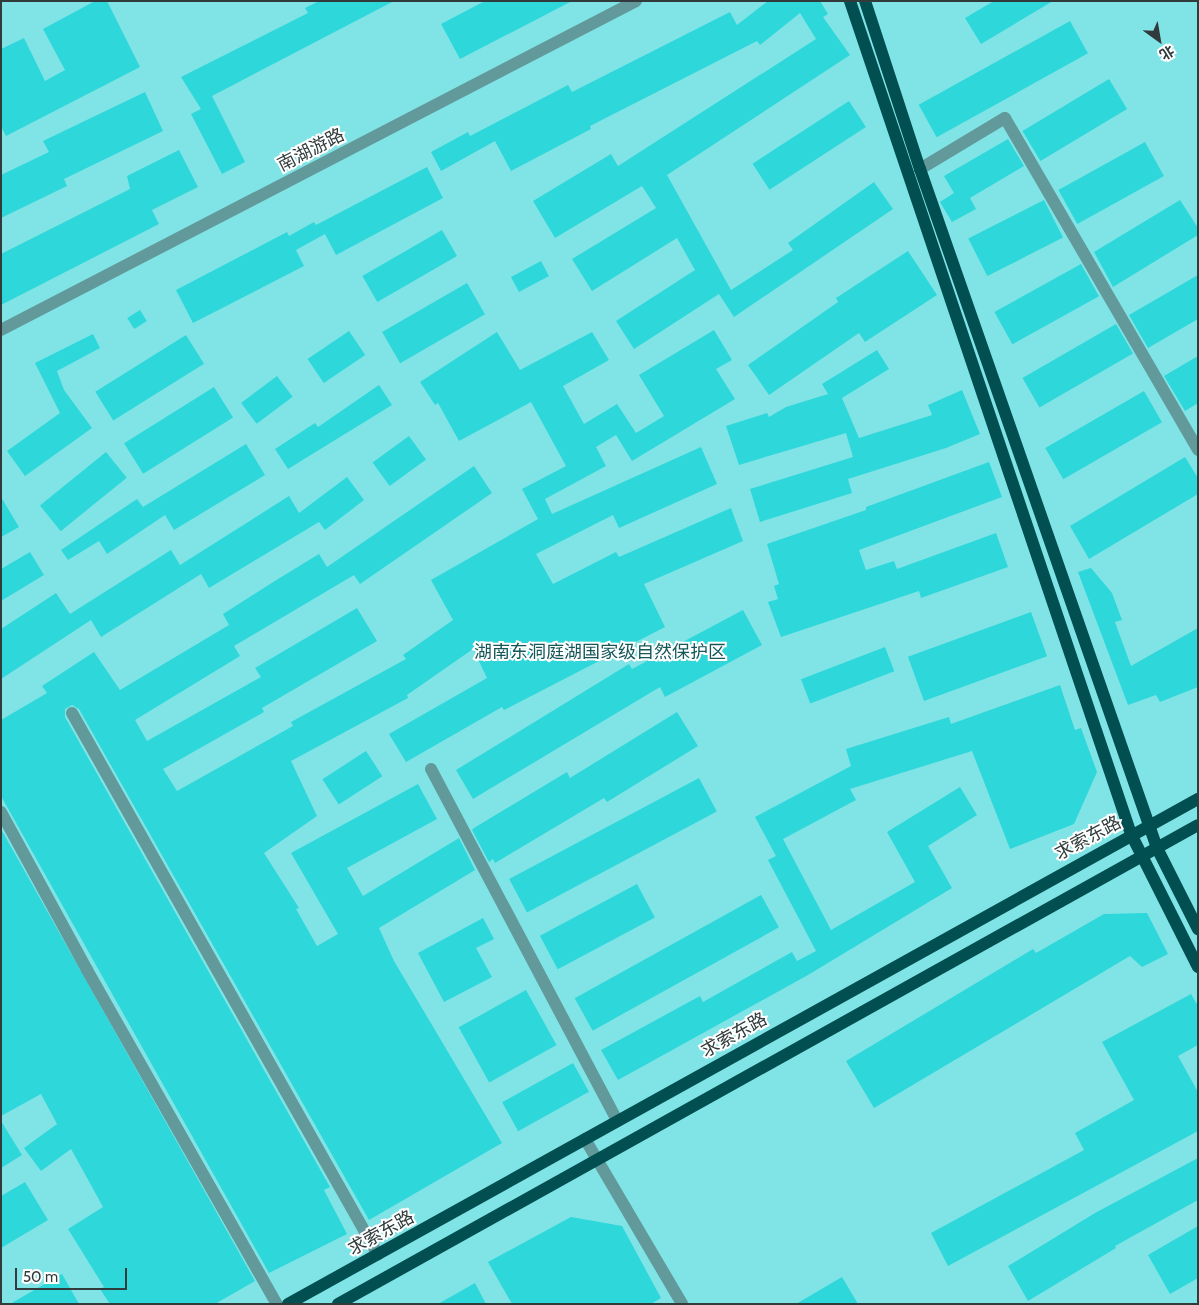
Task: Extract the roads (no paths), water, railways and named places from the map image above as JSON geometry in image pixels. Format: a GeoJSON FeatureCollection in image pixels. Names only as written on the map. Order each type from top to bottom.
{"type":"FeatureCollection","features":[{"type":"Feature","properties":{"kind":"main road"},"geometry":{"type":"LineString","coordinates":[[850,1],[1131,834],[1198,967]]}},
{"type":"Feature","properties":{"kind":"main road"},"geometry":{"type":"LineString","coordinates":[[866,1],[920,169],[1149,826],[1157,848],[1198,929]]}},
{"type":"Feature","properties":{"kind":"main road","name":"求索东路"},"geometry":{"type":"LineString","coordinates":[[288,1304],[1198,798]]}},
{"type":"Feature","properties":{"kind":"main road"},"geometry":{"type":"LineString","coordinates":[[338,1304],[1198,825]]}},
{"type":"Feature","properties":{"kind":"street","name":"南湖游路"},"geometry":{"type":"LineString","coordinates":[[1,330],[636,1]]}},
{"type":"Feature","properties":{"kind":"street"},"geometry":{"type":"LineString","coordinates":[[920,169],[1005,118],[1198,450]]}},
{"type":"Feature","properties":{"kind":"street"},"geometry":{"type":"LineString","coordinates":[[72,713],[378,1255]]}},
{"type":"Feature","properties":{"kind":"street"},"geometry":{"type":"LineString","coordinates":[[432,769],[617,1121]]}},
{"type":"Feature","properties":{"kind":"street"},"geometry":{"type":"LineString","coordinates":[[1,812],[87,970],[277,1304]]}},
{"type":"Feature","properties":{"kind":"street"},"geometry":{"type":"LineString","coordinates":[[584,1139],[682,1304]]}},
{"type":"Feature","properties":{"kind":"park label","name":"湖南东洞庭湖国家级自然保护区"},"geometry":{"type":"Point","coordinates":[600,652]}}]}
